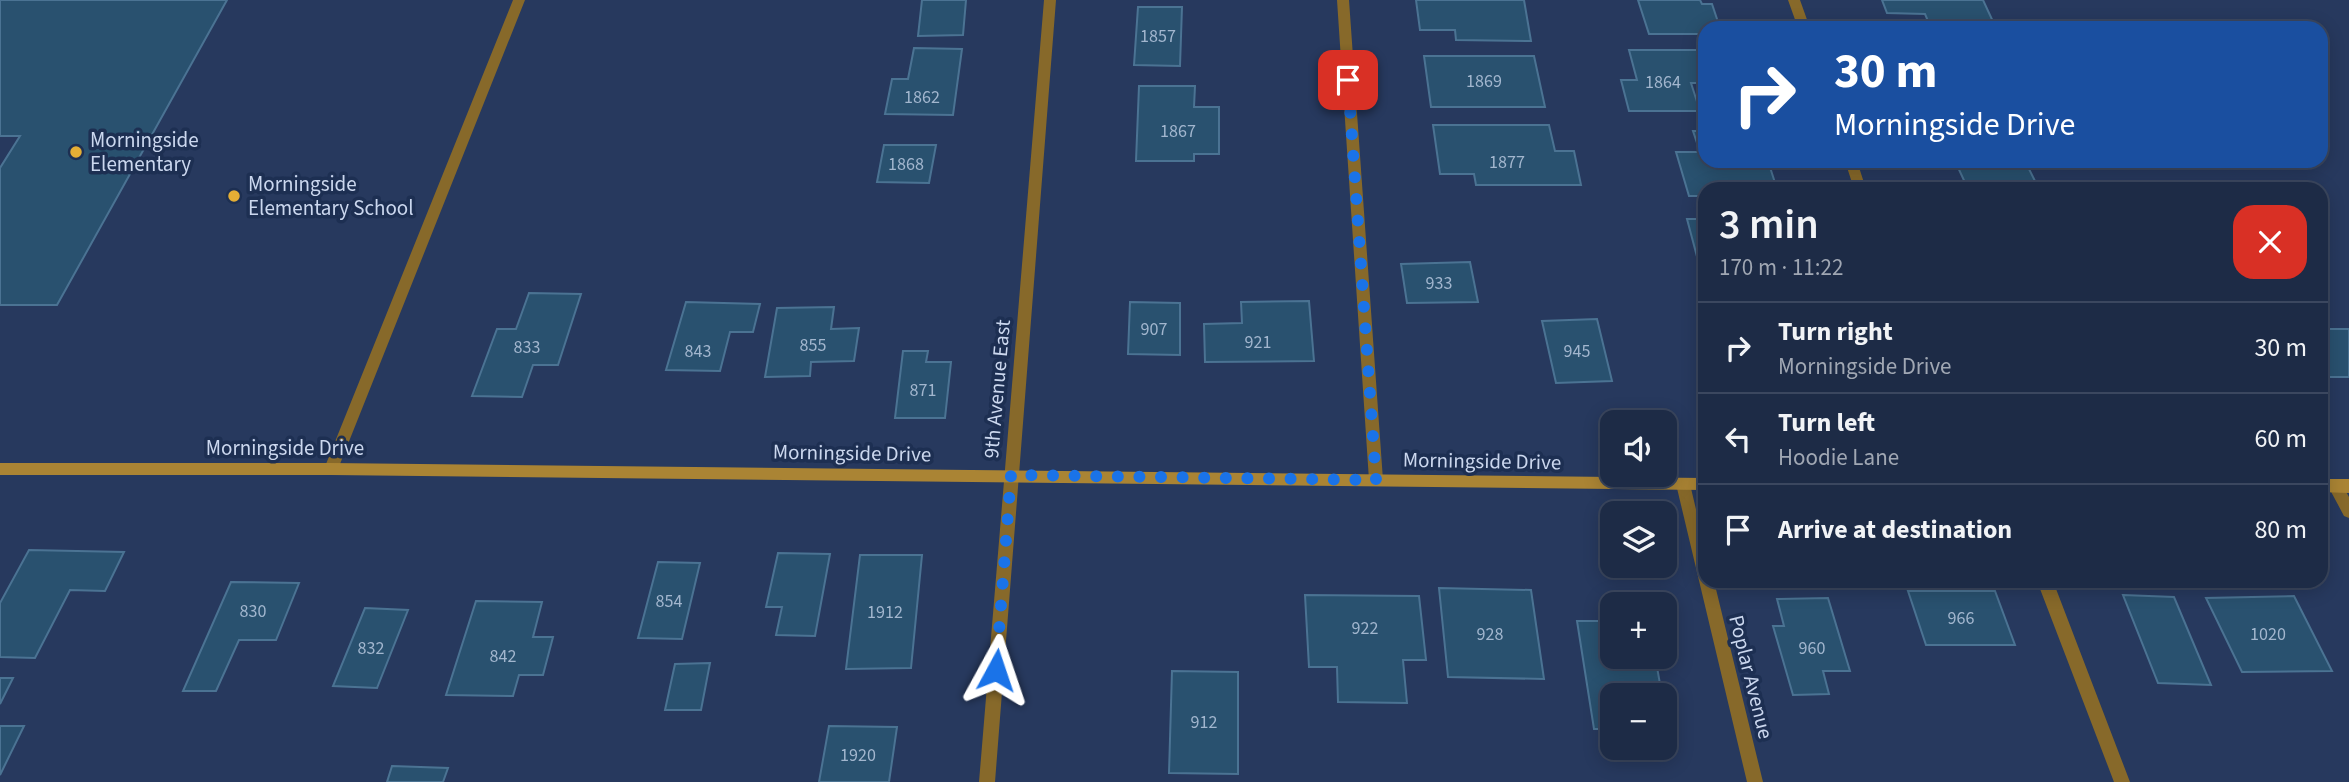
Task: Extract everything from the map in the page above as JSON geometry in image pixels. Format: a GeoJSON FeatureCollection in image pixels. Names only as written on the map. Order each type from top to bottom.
{"type":"FeatureCollection","features":[{"type":"Feature","properties":{"kind":"street"},"geometry":{"type":"LineString","coordinates":[[331,469],[519,0]]}},
{"type":"Feature","properties":{"kind":"street","name":"9th Avenue East"},"geometry":{"type":"LineString","coordinates":[[987,782],[1050,0]]}},
{"type":"Feature","properties":{"kind":"street"},"geometry":{"type":"LineString","coordinates":[[1343,0],[1376,480]]}},
{"type":"Feature","properties":{"kind":"street"},"geometry":{"type":"LineString","coordinates":[[1794,0],[1802,21]]}},
{"type":"Feature","properties":{"kind":"street","name":"Morningside Drive"},"geometry":{"type":"LineString","coordinates":[[0,469],[1011,475],[1698,484]]}},
{"type":"Feature","properties":{"kind":"street"},"geometry":{"type":"LineString","coordinates":[[1683,484],[1698,548]]}},
{"type":"Feature","properties":{"kind":"street"},"geometry":{"type":"LineString","coordinates":[[2335,485],[2349,511]]}},
{"type":"Feature","properties":{"kind":"street","name":"Poplar Avenue"},"geometry":{"type":"LineString","coordinates":[[1708,588],[1755,782]]}},
{"type":"Feature","properties":{"kind":"street"},"geometry":{"type":"LineString","coordinates":[[2048,588],[2122,782]]}},
{"type":"Feature","properties":{"kind":"building","name":"Morningside Elementary"},"geometry":{"type":"Polygon","coordinates":[[[0,0],[227,0],[57,305],[0,305],[0,168],[20,136],[0,136],[0,0]]]}},
{"type":"Feature","properties":{"kind":"building"},"geometry":{"type":"Polygon","coordinates":[[[922,0],[966,0],[963,35],[918,36],[922,0]]]}},
{"type":"Feature","properties":{"kind":"building"},"geometry":{"type":"Polygon","coordinates":[[[1416,0],[1524,0],[1531,41],[1456,40],[1455,30],[1420,30],[1416,0]]]}},
{"type":"Feature","properties":{"kind":"building"},"geometry":{"type":"Polygon","coordinates":[[[1638,0],[1700,0],[1702,4],[1712,4],[1718,21],[1698,21],[1698,34],[1649,34],[1638,0]]]}},
{"type":"Feature","properties":{"kind":"building"},"geometry":{"type":"Polygon","coordinates":[[[1882,0],[1983,0],[1993,21],[1928,21],[1925,14],[1887,13],[1882,0]]]}},
{"type":"Feature","properties":{"kind":"building"},"geometry":{"type":"Polygon","coordinates":[[[1138,7],[1182,7],[1180,66],[1134,65],[1138,7]]]}},
{"type":"Feature","properties":{"kind":"building"},"geometry":{"type":"Polygon","coordinates":[[[914,48],[962,49],[953,115],[885,114],[892,79],[908,79],[914,48]]]}},
{"type":"Feature","properties":{"kind":"building"},"geometry":{"type":"Polygon","coordinates":[[[1629,50],[1698,50],[1698,83],[1691,83],[1698,111],[1629,111],[1621,80],[1637,80],[1629,50]]]}},
{"type":"Feature","properties":{"kind":"building"},"geometry":{"type":"Polygon","coordinates":[[[1424,56],[1534,56],[1545,107],[1431,107],[1424,56]]]}},
{"type":"Feature","properties":{"kind":"building"},"geometry":{"type":"Polygon","coordinates":[[[1139,86],[1195,86],[1194,107],[1219,107],[1219,154],[1194,154],[1194,161],[1136,161],[1139,86]]]}},
{"type":"Feature","properties":{"kind":"building"},"geometry":{"type":"Polygon","coordinates":[[[1433,125],[1549,125],[1555,151],[1574,151],[1581,185],[1476,185],[1474,174],[1440,174],[1433,125]]]}},
{"type":"Feature","properties":{"kind":"building"},"geometry":{"type":"Polygon","coordinates":[[[1693,131],[1698,131],[1698,146],[1693,131]]]}},
{"type":"Feature","properties":{"kind":"building"},"geometry":{"type":"Polygon","coordinates":[[[884,145],[936,145],[929,183],[877,182],[884,145]]]}},
{"type":"Feature","properties":{"kind":"building"},"geometry":{"type":"Polygon","coordinates":[[[1676,152],[1698,152],[1698,168],[1770,168],[1775,182],[1698,182],[1698,196],[1689,196],[1676,152]]]}},
{"type":"Feature","properties":{"kind":"building"},"geometry":{"type":"Polygon","coordinates":[[[1958,168],[2028,168],[2036,182],[1965,182],[1958,168]]]}},
{"type":"Feature","properties":{"kind":"building"},"geometry":{"type":"Polygon","coordinates":[[[1687,219],[1698,219],[1698,260],[1687,219]]]}},
{"type":"Feature","properties":{"kind":"building"},"geometry":{"type":"Polygon","coordinates":[[[1470,262],[1478,302],[1407,303],[1401,264],[1470,262]]]}},
{"type":"Feature","properties":{"kind":"building"},"geometry":{"type":"Polygon","coordinates":[[[529,293],[581,294],[558,365],[533,365],[522,397],[472,396],[497,329],[516,329],[529,293]]]}},
{"type":"Feature","properties":{"kind":"building"},"geometry":{"type":"Polygon","coordinates":[[[1309,301],[1314,361],[1205,362],[1204,324],[1242,323],[1241,302],[1309,301]]]}},
{"type":"Feature","properties":{"kind":"building"},"geometry":{"type":"Polygon","coordinates":[[[686,302],[760,304],[753,332],[730,332],[720,371],[666,370],[686,302]]]}},
{"type":"Feature","properties":{"kind":"building"},"geometry":{"type":"Polygon","coordinates":[[[1130,302],[1180,303],[1180,355],[1128,354],[1130,302]]]}},
{"type":"Feature","properties":{"kind":"building"},"geometry":{"type":"Polygon","coordinates":[[[834,307],[831,329],[859,328],[854,361],[811,362],[810,376],[765,377],[777,308],[834,307]]]}},
{"type":"Feature","properties":{"kind":"building"},"geometry":{"type":"Polygon","coordinates":[[[1597,319],[1612,381],[1556,383],[1542,321],[1597,319]]]}},
{"type":"Feature","properties":{"kind":"building"},"geometry":{"type":"Polygon","coordinates":[[[2328,329],[2349,329],[2349,377],[2328,377],[2328,329]]]}},
{"type":"Feature","properties":{"kind":"building"},"geometry":{"type":"Polygon","coordinates":[[[903,351],[928,351],[926,362],[951,362],[945,418],[895,418],[903,351]]]}},
{"type":"Feature","properties":{"kind":"building"},"geometry":{"type":"Polygon","coordinates":[[[29,550],[124,552],[105,591],[70,590],[35,658],[0,657],[0,603],[29,550]]]}},
{"type":"Feature","properties":{"kind":"building"},"geometry":{"type":"Polygon","coordinates":[[[778,553],[830,554],[815,636],[776,635],[782,607],[766,607],[778,553]]]}},
{"type":"Feature","properties":{"kind":"building"},"geometry":{"type":"Polygon","coordinates":[[[860,555],[922,555],[911,668],[846,669],[860,555]]]}},
{"type":"Feature","properties":{"kind":"building"},"geometry":{"type":"Polygon","coordinates":[[[658,562],[700,563],[682,639],[638,638],[658,562]]]}},
{"type":"Feature","properties":{"kind":"building"},"geometry":{"type":"Polygon","coordinates":[[[231,582],[299,583],[276,640],[239,640],[216,691],[183,691],[231,582]]]}},
{"type":"Feature","properties":{"kind":"building"},"geometry":{"type":"Polygon","coordinates":[[[1439,588],[1531,590],[1544,679],[1448,677],[1439,588]]]}},
{"type":"Feature","properties":{"kind":"building"},"geometry":{"type":"Polygon","coordinates":[[[1908,591],[1995,591],[2015,645],[1926,645],[1908,591]]]}},
{"type":"Feature","properties":{"kind":"building"},"geometry":{"type":"Polygon","coordinates":[[[1305,595],[1419,596],[1426,660],[1403,660],[1407,703],[1338,702],[1337,667],[1309,667],[1305,595]]]}},
{"type":"Feature","properties":{"kind":"building"},"geometry":{"type":"Polygon","coordinates":[[[2123,595],[2174,597],[2211,685],[2158,683],[2123,595]]]}},
{"type":"Feature","properties":{"kind":"building"},"geometry":{"type":"Polygon","coordinates":[[[2294,596],[2332,671],[2242,672],[2206,598],[2294,596]]]}},
{"type":"Feature","properties":{"kind":"building"},"geometry":{"type":"Polygon","coordinates":[[[1828,598],[1850,671],[1823,671],[1829,694],[1793,695],[1773,626],[1784,626],[1777,599],[1828,598]]]}},
{"type":"Feature","properties":{"kind":"building"},"geometry":{"type":"Polygon","coordinates":[[[476,601],[542,602],[533,637],[553,637],[543,675],[519,675],[513,696],[446,695],[476,601]]]}},
{"type":"Feature","properties":{"kind":"building"},"geometry":{"type":"Polygon","coordinates":[[[365,608],[408,610],[377,688],[333,686],[365,608]]]}},
{"type":"Feature","properties":{"kind":"building"},"geometry":{"type":"Polygon","coordinates":[[[1577,621],[1600,621],[1600,669],[1657,669],[1660,683],[1600,683],[1600,729],[1594,729],[1577,621]]]}},
{"type":"Feature","properties":{"kind":"building"},"geometry":{"type":"Polygon","coordinates":[[[710,663],[701,710],[665,710],[675,664],[710,663]]]}},
{"type":"Feature","properties":{"kind":"building"},"geometry":{"type":"Polygon","coordinates":[[[1172,671],[1238,672],[1238,774],[1169,773],[1172,671]]]}},
{"type":"Feature","properties":{"kind":"building"},"geometry":{"type":"Polygon","coordinates":[[[0,678],[13,678],[0,704],[0,678]]]}},
{"type":"Feature","properties":{"kind":"building"},"geometry":{"type":"Polygon","coordinates":[[[0,726],[24,726],[0,775],[0,726]]]}},
{"type":"Feature","properties":{"kind":"building"},"geometry":{"type":"Polygon","coordinates":[[[829,726],[897,727],[889,782],[819,782],[829,726]]]}},
{"type":"Feature","properties":{"kind":"building"},"geometry":{"type":"Polygon","coordinates":[[[392,766],[448,768],[443,782],[387,782],[392,766]]]}},
{"type":"Feature","properties":{"kind":"place","name":"Morningside Elementary"},"geometry":{"type":"Point","coordinates":[76,152]}},
{"type":"Feature","properties":{"kind":"place","name":"Morningside Elementary School"},"geometry":{"type":"Point","coordinates":[234,196]}},
{"type":"Feature","properties":{"kind":"route"},"geometry":{"type":"LineString","coordinates":[[996,670],[1011,475],[1376,480],[1348,80]]}}]}
